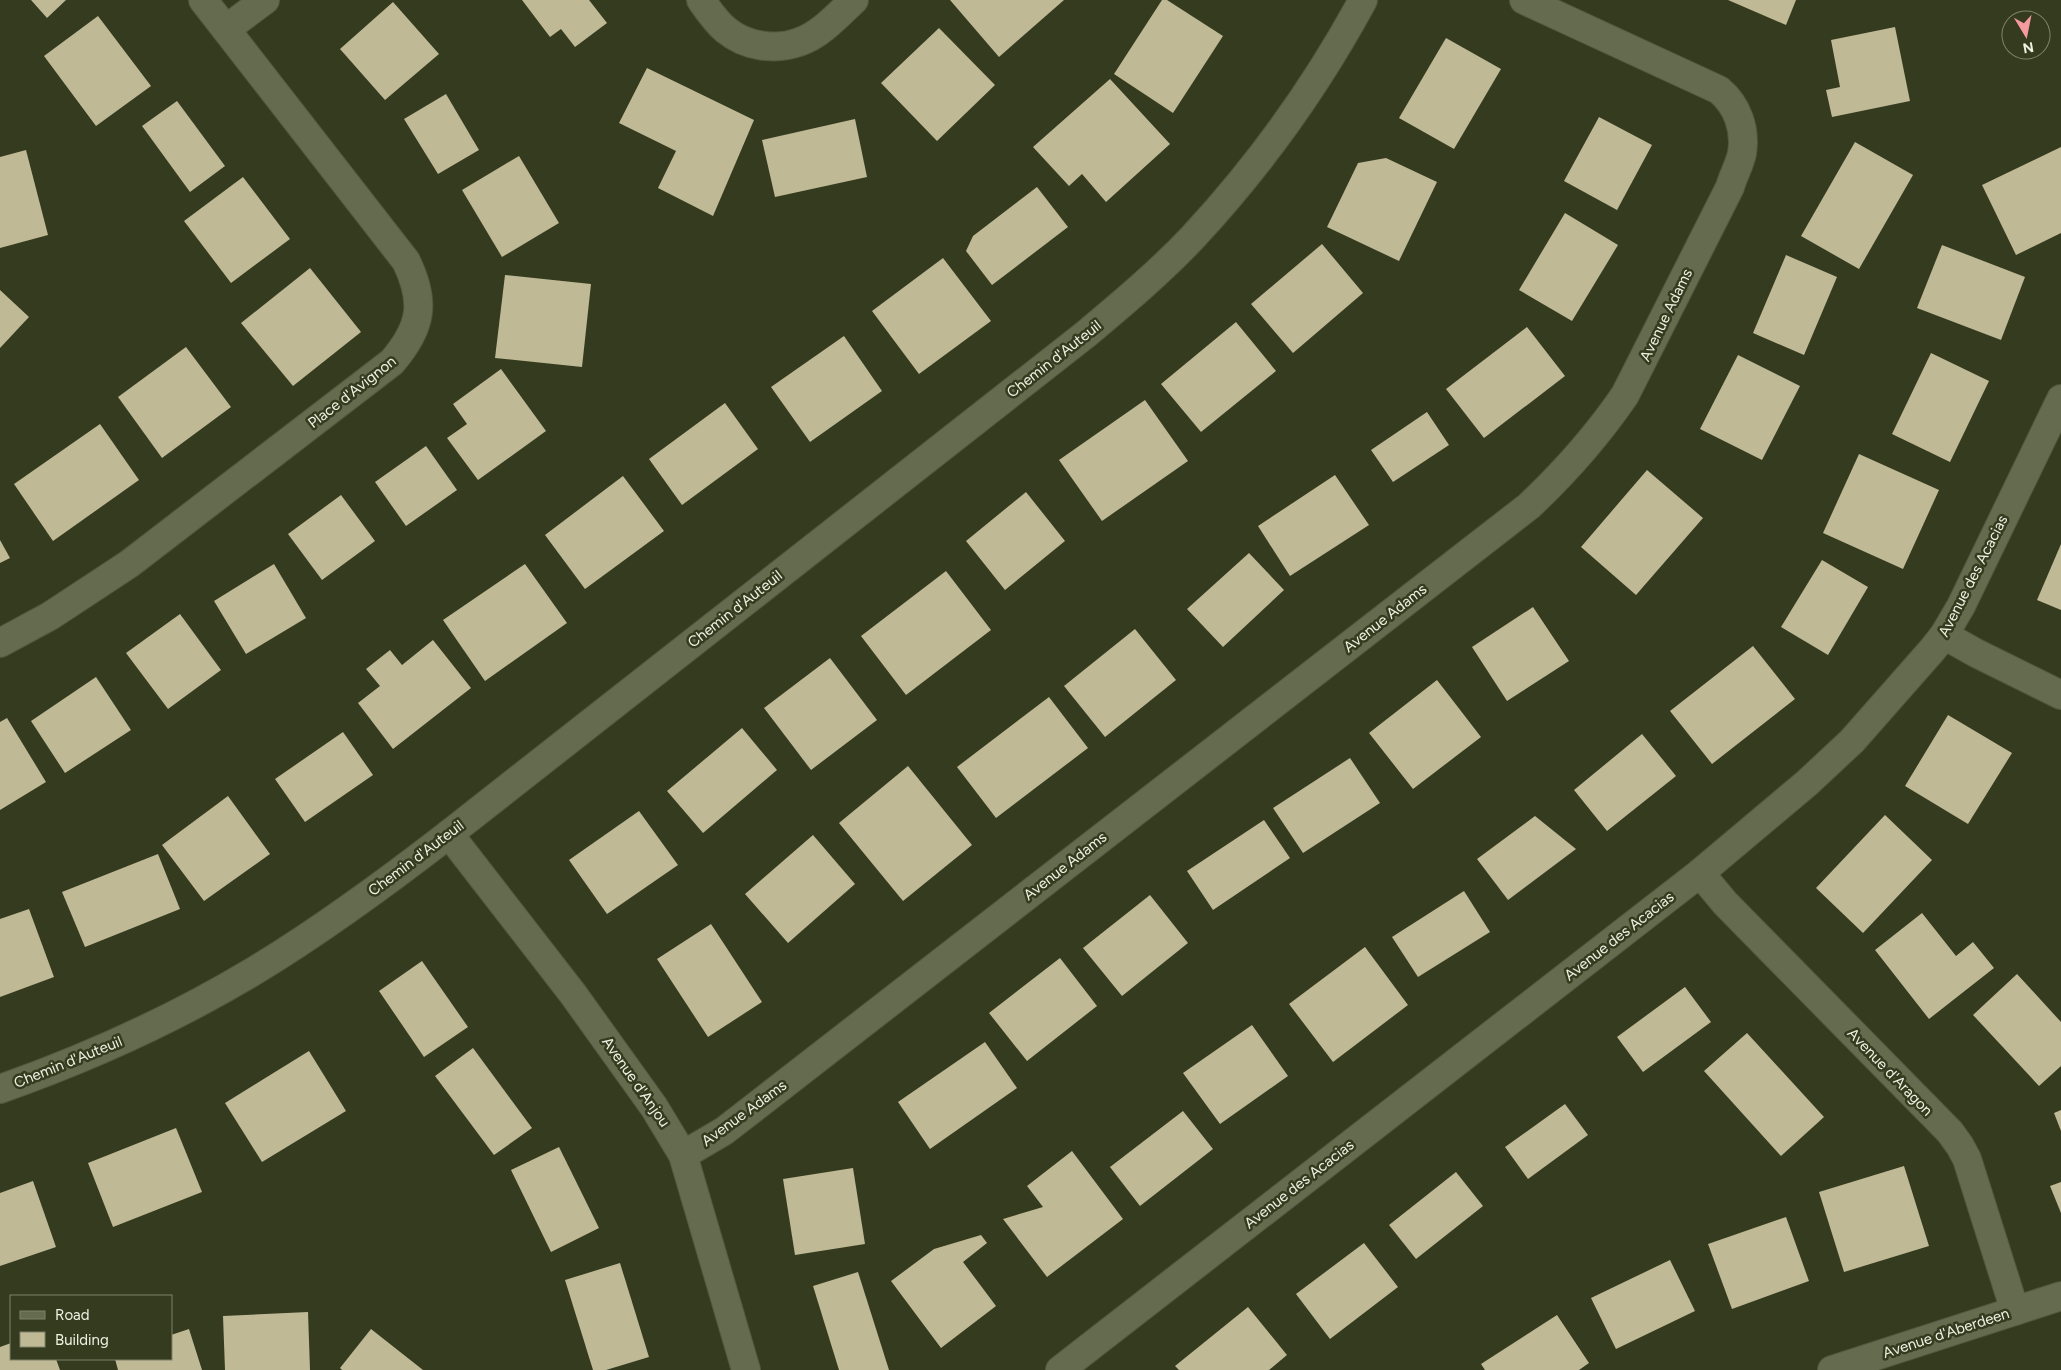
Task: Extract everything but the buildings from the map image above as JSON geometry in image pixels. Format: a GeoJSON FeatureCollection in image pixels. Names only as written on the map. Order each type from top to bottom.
{"type":"FeatureCollection","features":[{"type":"Feature","properties":{"kind":"street","name":"Place d'Avignon"},"geometry":{"type":"LineString","coordinates":[[0,643],[50,616],[128,564],[392,362],[407,345],[416,326],[420,304],[416,281],[406,261],[203,0]]}},
{"type":"Feature","properties":{"kind":"street"},"geometry":{"type":"LineString","coordinates":[[226,29],[265,0]]}},
{"type":"Feature","properties":{"kind":"street"},"geometry":{"type":"LineString","coordinates":[[701,0],[726,30],[744,40],[761,46],[780,46],[799,42],[816,33],[854,0]]}},
{"type":"Feature","properties":{"kind":"street","name":"Chemin d'Auteuil"},"geometry":{"type":"LineString","coordinates":[[0,1089],[100,1050],[178,1013],[255,970],[368,895],[450,834],[1086,334],[1129,298],[1192,238],[1243,178],[1318,76],[1363,0]]}},
{"type":"Feature","properties":{"kind":"street","name":"Avenue Adams"},"geometry":{"type":"LineString","coordinates":[[684,1155],[724,1131],[1529,506],[1575,460],[1604,425],[1625,396],[1730,187],[1742,153],[1742,134],[1738,115],[1730,100],[1719,90],[1524,0]]}},
{"type":"Feature","properties":{"kind":"street","name":"Avenue des Acacias"},"geometry":{"type":"LineString","coordinates":[[1060,1370],[1700,873],[1831,762],[1852,741],[1944,635],[1961,606],[2061,399]]}},
{"type":"Feature","properties":{"kind":"street"},"geometry":{"type":"LineString","coordinates":[[1944,635],[1976,654],[2061,695]]}},
{"type":"Feature","properties":{"kind":"street","name":"Avenue d'Anjou"},"geometry":{"type":"LineString","coordinates":[[450,834],[590,1017],[654,1107],[684,1155],[746,1370]]}},
{"type":"Feature","properties":{"kind":"street","name":"Avenue d'Aragon"},"geometry":{"type":"LineString","coordinates":[[1700,873],[1726,903],[1950,1132],[1960,1146],[1970,1168],[2015,1311]]}},
{"type":"Feature","properties":{"kind":"street","name":"Avenue d'Aberdeen"},"geometry":{"type":"LineString","coordinates":[[1848,1367],[2061,1296]]}}]}
